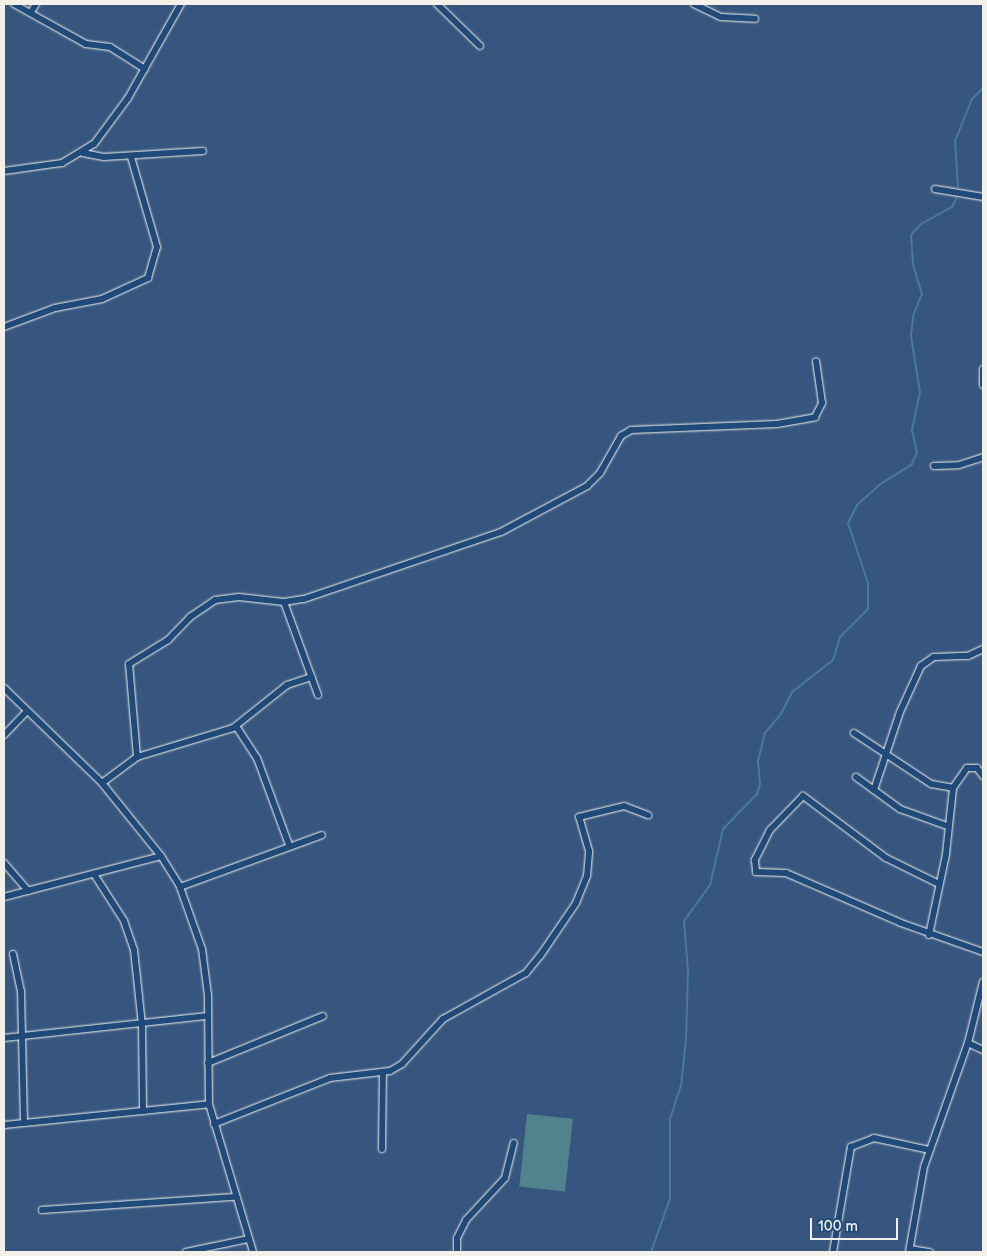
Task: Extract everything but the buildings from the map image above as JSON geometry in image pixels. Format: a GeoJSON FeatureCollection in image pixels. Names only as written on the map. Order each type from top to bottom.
{"type":"FeatureCollection","features":[{"type":"Feature","properties":{"kind":"street"},"geometry":{"type":"LineString","coordinates":[[14,4],[86,44],[110,47],[145,69]]}},
{"type":"Feature","properties":{"kind":"street"},"geometry":{"type":"LineString","coordinates":[[31,12],[36,4]]}},
{"type":"Feature","properties":{"kind":"street"},"geometry":{"type":"LineString","coordinates":[[4,171],[62,163],[83,153],[94,144],[145,69],[181,4]]}},
{"type":"Feature","properties":{"kind":"street"},"geometry":{"type":"LineString","coordinates":[[437,4],[480,46]]}},
{"type":"Feature","properties":{"kind":"street"},"geometry":{"type":"LineString","coordinates":[[694,4],[721,17],[755,19]]}},
{"type":"Feature","properties":{"kind":"street"},"geometry":{"type":"LineString","coordinates":[[83,153],[131,157],[203,151]]}},
{"type":"Feature","properties":{"kind":"street"},"geometry":{"type":"LineString","coordinates":[[4,327],[55,308],[102,299],[148,278],[157,247],[131,157]]}},
{"type":"Feature","properties":{"kind":"street"},"geometry":{"type":"LineString","coordinates":[[935,189],[983,197]]}},
{"type":"Feature","properties":{"kind":"street"},"geometry":{"type":"LineString","coordinates":[[137,757],[129,664],[168,640],[190,617],[215,600],[239,597],[284,602],[362,582],[433,553],[472,544],[541,513],[587,486],[600,473],[621,436],[631,430],[777,424],[815,417],[822,403],[816,361]]}},
{"type":"Feature","properties":{"kind":"street"},"geometry":{"type":"LineString","coordinates":[[983,369],[983,385]]}},
{"type":"Feature","properties":{"kind":"street"},"geometry":{"type":"LineString","coordinates":[[934,466],[959,465],[983,457]]}},
{"type":"Feature","properties":{"kind":"street"},"geometry":{"type":"LineString","coordinates":[[284,602],[318,695]]}},
{"type":"Feature","properties":{"kind":"street"},"geometry":{"type":"LineString","coordinates":[[874,790],[886,753],[921,666],[934,657],[968,656],[983,649]]}},
{"type":"Feature","properties":{"kind":"street"},"geometry":{"type":"LineString","coordinates":[[102,783],[137,757],[236,726],[287,686],[312,678]]}},
{"type":"Feature","properties":{"kind":"street"},"geometry":{"type":"LineString","coordinates":[[4,688],[102,783],[161,856],[180,887],[202,950],[208,1016],[209,1104],[235,1197],[253,1252]]}},
{"type":"Feature","properties":{"kind":"street"},"geometry":{"type":"LineString","coordinates":[[4,736],[27,712]]}},
{"type":"Feature","properties":{"kind":"street"},"geometry":{"type":"LineString","coordinates":[[236,726],[257,758],[289,845]]}},
{"type":"Feature","properties":{"kind":"street"},"geometry":{"type":"LineString","coordinates":[[854,733],[931,784],[953,788]]}},
{"type":"Feature","properties":{"kind":"street"},"geometry":{"type":"LineString","coordinates":[[929,934],[937,883],[946,854],[946,826],[953,788],[967,768],[976,768],[983,776]]}},
{"type":"Feature","properties":{"kind":"street"},"geometry":{"type":"LineString","coordinates":[[856,777],[900,809],[946,826]]}},
{"type":"Feature","properties":{"kind":"street"},"geometry":{"type":"LineString","coordinates":[[937,883],[886,858],[803,796],[770,830],[755,860],[756,872],[786,873],[929,934],[983,952]]}},
{"type":"Feature","properties":{"kind":"street"},"geometry":{"type":"LineString","coordinates":[[214,1124],[330,1078],[383,1072],[402,1064],[443,1019],[526,973],[540,956],[576,903],[587,876],[589,851],[579,817],[624,806],[648,815]]}},
{"type":"Feature","properties":{"kind":"street"},"geometry":{"type":"LineString","coordinates":[[180,887],[322,834]]}},
{"type":"Feature","properties":{"kind":"street"},"geometry":{"type":"LineString","coordinates":[[4,897],[161,856]]}},
{"type":"Feature","properties":{"kind":"street"},"geometry":{"type":"LineString","coordinates":[[4,863],[28,891]]}},
{"type":"Feature","properties":{"kind":"street"},"geometry":{"type":"LineString","coordinates":[[94,874],[130,933],[138,973],[142,1025],[143,1111]]}},
{"type":"Feature","properties":{"kind":"street"},"geometry":{"type":"LineString","coordinates":[[13,954],[21,991],[24,1123]]}},
{"type":"Feature","properties":{"kind":"street"},"geometry":{"type":"LineString","coordinates":[[930,1252],[910,1251],[929,1150],[968,1043],[983,982]]}},
{"type":"Feature","properties":{"kind":"street"},"geometry":{"type":"LineString","coordinates":[[4,1038],[142,1025],[208,1016]]}},
{"type":"Feature","properties":{"kind":"street"},"geometry":{"type":"LineString","coordinates":[[208,1063],[323,1016]]}},
{"type":"Feature","properties":{"kind":"street"},"geometry":{"type":"LineString","coordinates":[[968,1043],[983,1050]]}},
{"type":"Feature","properties":{"kind":"street"},"geometry":{"type":"LineString","coordinates":[[382,1149],[383,1072]]}},
{"type":"Feature","properties":{"kind":"street"},"geometry":{"type":"LineString","coordinates":[[4,1124],[209,1104]]}},
{"type":"Feature","properties":{"kind":"street"},"geometry":{"type":"LineString","coordinates":[[833,1252],[851,1148],[874,1138],[929,1150]]}},
{"type":"Feature","properties":{"kind":"street"},"geometry":{"type":"LineString","coordinates":[[456,1252],[457,1238],[466,1220],[505,1178],[514,1143]]}},
{"type":"Feature","properties":{"kind":"street"},"geometry":{"type":"LineString","coordinates":[[42,1210],[235,1197]]}},
{"type":"Feature","properties":{"kind":"street"},"geometry":{"type":"LineString","coordinates":[[186,1252],[248,1239]]}},
{"type":"Feature","properties":{"kind":"green space"},"geometry":{"type":"Polygon","coordinates":[[[527,1114],[573,1119],[565,1191],[519,1187],[527,1114]]]}},
{"type":"Feature","properties":{"kind":"waterway"},"geometry":{"type":"LineString","coordinates":[[958,187],[955,141],[972,99],[983,88]]}},
{"type":"Feature","properties":{"kind":"waterway"},"geometry":{"type":"LineString","coordinates":[[651,1252],[670,1199],[670,1119],[681,1086],[686,1039],[688,971],[684,921],[710,885],[723,829],[757,794],[760,784],[758,761],[765,733],[781,714],[792,692],[833,660],[840,637],[868,609],[868,583],[848,523],[857,505],[879,485],[912,464],[917,452],[912,430],[920,392],[911,336],[913,316],[922,294],[913,264],[911,235],[921,224],[952,207],[956,199]]}}]}
